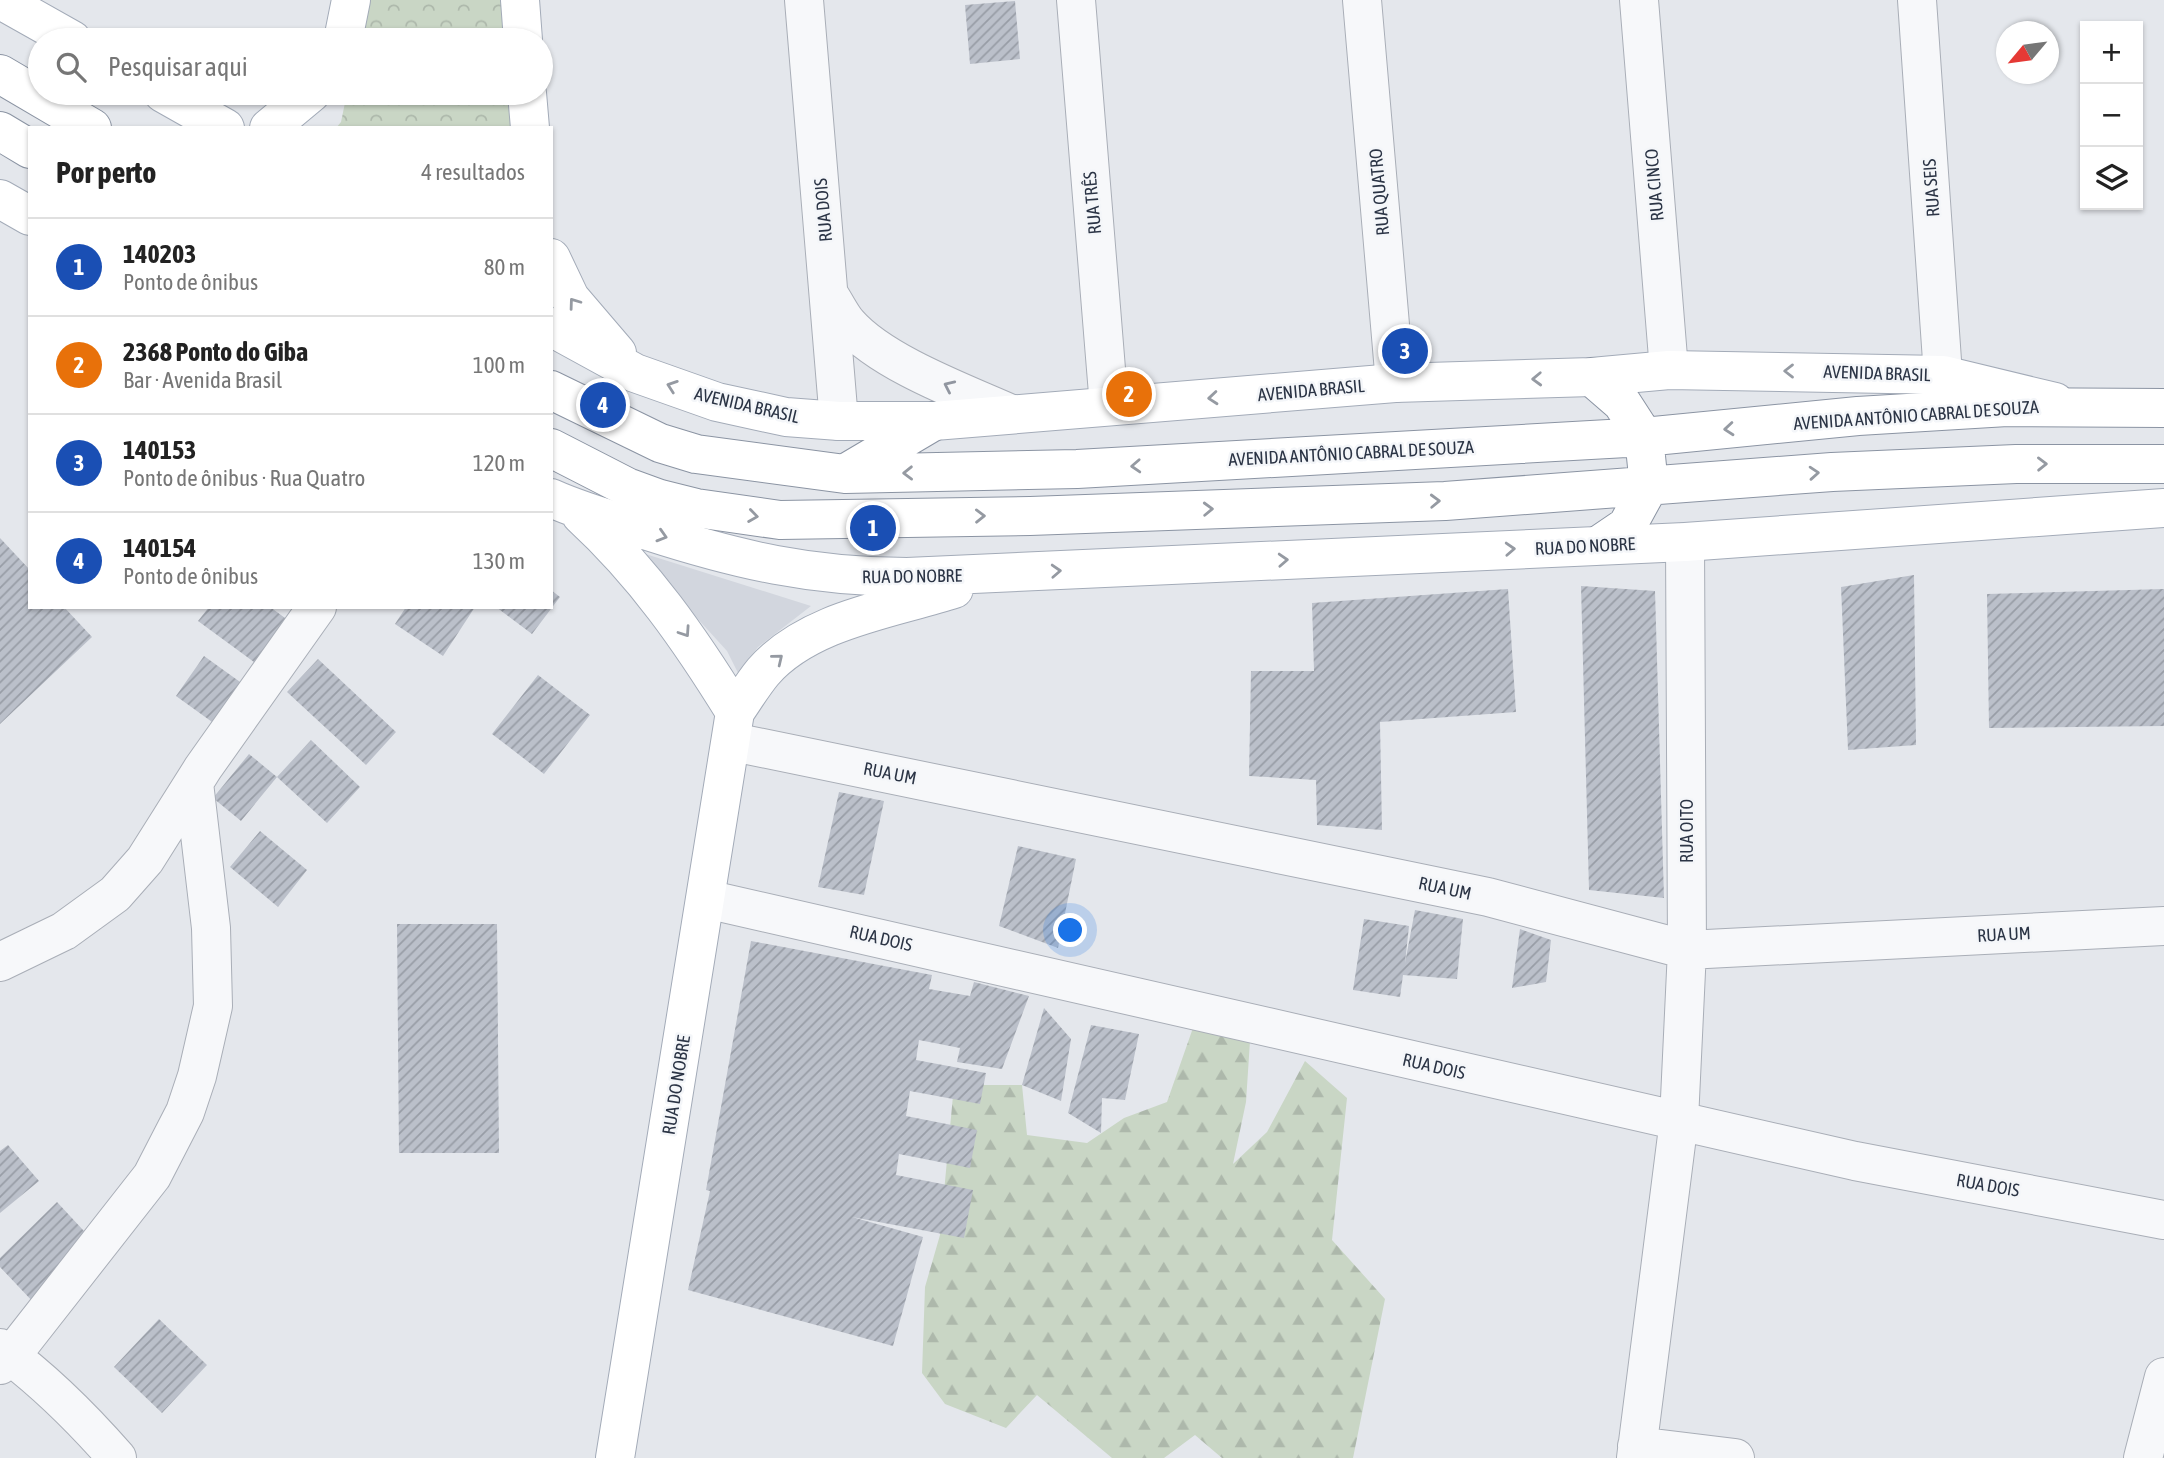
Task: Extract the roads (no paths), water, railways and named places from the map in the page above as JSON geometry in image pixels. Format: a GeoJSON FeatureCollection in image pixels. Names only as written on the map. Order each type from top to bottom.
{"type":"FeatureCollection","features":[{"type":"Feature","properties":{"kind":"main road"},"geometry":{"type":"LineString","coordinates":[[1,0],[51,28]]}},
{"type":"Feature","properties":{"kind":"main road"},"geometry":{"type":"LineString","coordinates":[[345,28],[351,0]]}},
{"type":"Feature","properties":{"kind":"main road"},"geometry":{"type":"LineString","coordinates":[[520,0],[522,28]]}},
{"type":"Feature","properties":{"kind":"main road"},"geometry":{"type":"LineString","coordinates":[[0,74],[28,90]]}},
{"type":"Feature","properties":{"kind":"main road"},"geometry":{"type":"LineString","coordinates":[[53,105],[89,126]]}},
{"type":"Feature","properties":{"kind":"main road"},"geometry":{"type":"LineString","coordinates":[[184,105],[221,126]]}},
{"type":"Feature","properties":{"kind":"main road"},"geometry":{"type":"LineString","coordinates":[[271,126],[297,105]]}},
{"type":"Feature","properties":{"kind":"main road"},"geometry":{"type":"LineString","coordinates":[[528,105],[530,126]]}},
{"type":"Feature","properties":{"kind":"main road"},"geometry":{"type":"LineString","coordinates":[[0,131],[28,148]]}},
{"type":"Feature","properties":{"kind":"main road"},"geometry":{"type":"LineString","coordinates":[[0,199],[28,215]]}},
{"type":"Feature","properties":{"kind":"main road","name":"AVENIDA BRASIL"},"geometry":{"type":"LineString","coordinates":[[553,262],[570,298],[635,373]]}},
{"type":"Feature","properties":{"kind":"main road","name":"AVENIDA BRASIL"},"geometry":{"type":"LineString","coordinates":[[553,328],[635,373],[717,402],[786,417],[839,421],[934,421],[1395,383],[1592,377],[1669,370],[1943,375],[1993,385],[2074,407]]}},
{"type":"Feature","properties":{"kind":"main road"},"geometry":{"type":"LineString","coordinates":[[1592,377],[1622,403],[1644,437],[1649,486],[1627,526],[1599,545]]}},
{"type":"Feature","properties":{"kind":"main road","name":"AVENIDA ANTÔNIO CABRAL DE SOUZA"},"geometry":{"type":"LineString","coordinates":[[553,391],[647,437],[696,454],[845,474],[1077,469],[1644,437],[1858,416],[2007,407],[2164,408]]}},
{"type":"Feature","properties":{"kind":"main road"},"geometry":{"type":"LineString","coordinates":[[845,474],[934,421]]}},
{"type":"Feature","properties":{"kind":"main road"},"geometry":{"type":"LineString","coordinates":[[553,448],[627,487],[660,499],[695,508],[780,520],[1030,516],[1445,501],[1832,472],[2029,464],[2164,464]]}},
{"type":"Feature","properties":{"kind":"main road","name":"RUA DO NOBRE"},"geometry":{"type":"LineString","coordinates":[[563,503],[691,545],[796,571],[846,577],[1006,573],[1685,542],[2164,508]]}},
{"type":"Feature","properties":{"kind":"main road","name":"RUA DO NOBRE"},"geometry":{"type":"LineString","coordinates":[[563,503],[651,587],[701,656],[734,727]]}},
{"type":"Feature","properties":{"kind":"main road","name":"RUA DO NOBRE"},"geometry":{"type":"LineString","coordinates":[[615,1458],[734,727],[763,672],[804,640],[834,626],[1006,573]]}},
{"type":"Feature","properties":{"kind":"street","name":"RUA DOIS"},"geometry":{"type":"LineString","coordinates":[[804,0],[839,421]]}},
{"type":"Feature","properties":{"kind":"street","name":"RUA TRÊS"},"geometry":{"type":"LineString","coordinates":[[1076,0],[1109,406]]}},
{"type":"Feature","properties":{"kind":"street","name":"RUA QUATRO"},"geometry":{"type":"LineString","coordinates":[[1362,0],[1395,383]]}},
{"type":"Feature","properties":{"kind":"street","name":"RUA CINCO"},"geometry":{"type":"LineString","coordinates":[[1639,0],[1669,370]]}},
{"type":"Feature","properties":{"kind":"street","name":"RUA SEIS"},"geometry":{"type":"LineString","coordinates":[[1917,0],[1943,375]]}},
{"type":"Feature","properties":{"kind":"street"},"geometry":{"type":"LineString","coordinates":[[830,296],[849,325],[879,348],[926,375],[1011,414]]}},
{"type":"Feature","properties":{"kind":"street","name":"RUA OITO"},"geometry":{"type":"LineString","coordinates":[[1636,1452],[1679,1120],[1687,950],[1685,542]]}},
{"type":"Feature","properties":{"kind":"street"},"geometry":{"type":"LineString","coordinates":[[0,962],[64,931],[115,894],[145,860],[194,783],[316,609]]}},
{"type":"Feature","properties":{"kind":"street","name":"RUA UM"},"geometry":{"type":"LineString","coordinates":[[734,727],[1488,897],[1687,950],[2164,926]]}},
{"type":"Feature","properties":{"kind":"street"},"geometry":{"type":"LineString","coordinates":[[117,1458],[86,1423],[4,1356],[152,1176],[171,1144],[197,1076],[213,1006],[211,928],[194,783]]}},
{"type":"Feature","properties":{"kind":"street","name":"RUA DOIS"},"geometry":{"type":"LineString","coordinates":[[706,899],[1218,1013],[1430,1066],[1855,1161],[2164,1220]]}},
{"type":"Feature","properties":{"kind":"street"},"geometry":{"type":"LineString","coordinates":[[2143,1458],[2164,1377]]}},
{"type":"Feature","properties":{"kind":"street"},"geometry":{"type":"LineString","coordinates":[[1636,1452],[1735,1458]]}},
{"type":"Feature","properties":{"kind":"place","name":"140153"},"geometry":{"type":"Point","coordinates":[1405,351]}},
{"type":"Feature","properties":{"kind":"place","name":"2368 Ponto do Giba"},"geometry":{"type":"Point","coordinates":[1129,394]}},
{"type":"Feature","properties":{"kind":"place","name":"140154"},"geometry":{"type":"Point","coordinates":[603,405]}},
{"type":"Feature","properties":{"kind":"place","name":"140203"},"geometry":{"type":"Point","coordinates":[873,528]}}]}
